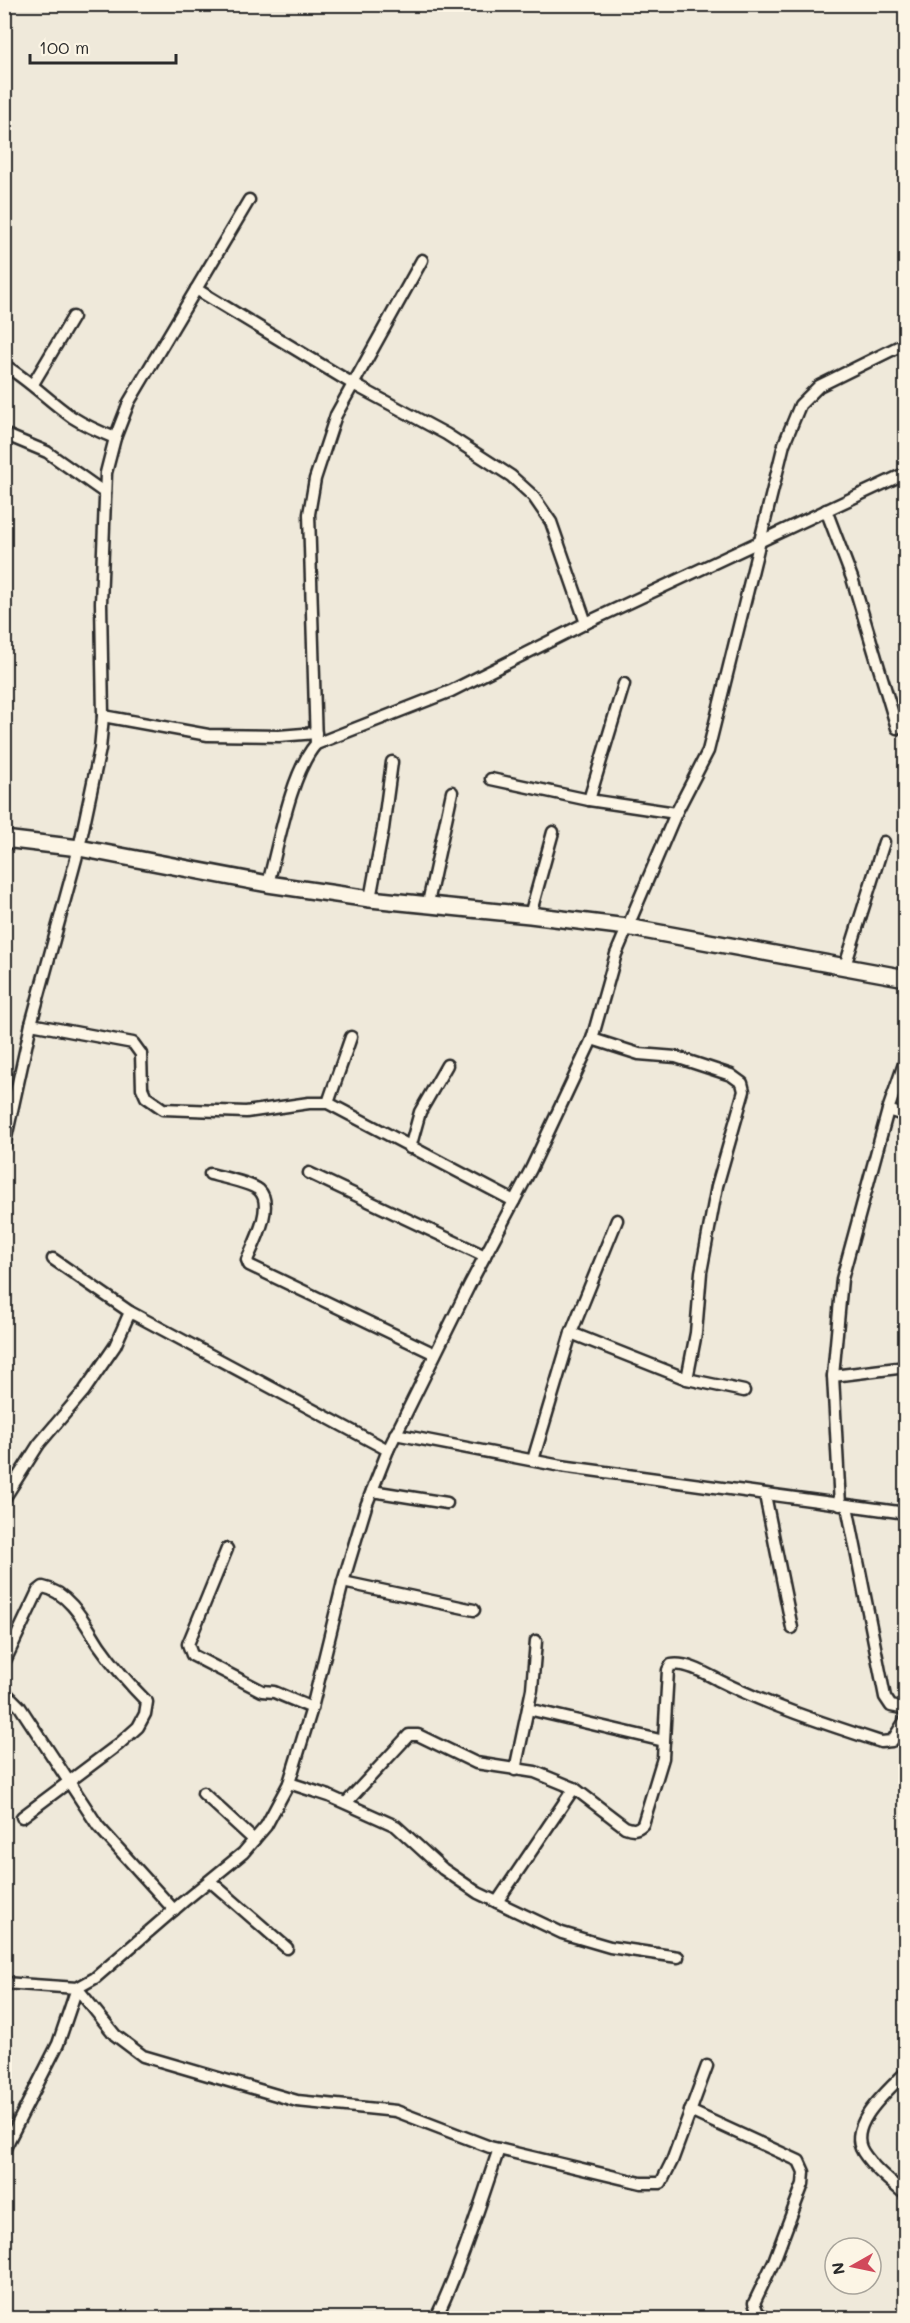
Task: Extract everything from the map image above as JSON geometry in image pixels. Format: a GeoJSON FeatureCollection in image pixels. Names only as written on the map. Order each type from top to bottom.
{"type":"FeatureCollection","features":[{"type":"Feature","properties":{"kind":"street"},"geometry":{"type":"LineString","coordinates":[[4,1147],[31,1023],[79,848],[100,749],[104,716],[101,603],[106,472],[115,438],[129,402],[249,200]]}},
{"type":"Feature","properties":{"kind":"street"},"geometry":{"type":"LineString","coordinates":[[268,884],[296,782],[316,739],[309,514],[315,479],[332,426],[422,260]]}},
{"type":"Feature","properties":{"kind":"street"},"geometry":{"type":"LineString","coordinates":[[196,289],[353,384],[446,434],[511,476],[533,496],[551,522],[586,623]]}},
{"type":"Feature","properties":{"kind":"street"},"geometry":{"type":"LineString","coordinates":[[33,384],[73,317]]}},
{"type":"Feature","properties":{"kind":"street"},"geometry":{"type":"LineString","coordinates":[[4,1983],[77,1988],[95,1978],[243,1853],[266,1826],[289,1783],[312,1708],[343,1582],[372,1491],[388,1450],[514,1201],[592,1039],[616,954],[676,813],[708,751],[784,444],[800,405],[819,386],[906,343]]}},
{"type":"Feature","properties":{"kind":"street"},"geometry":{"type":"LineString","coordinates":[[4,365],[33,384],[72,417],[115,438]]}},
{"type":"Feature","properties":{"kind":"street"},"geometry":{"type":"LineString","coordinates":[[4,434],[47,452],[105,493]]}},
{"type":"Feature","properties":{"kind":"street"},"geometry":{"type":"LineString","coordinates":[[104,716],[208,735],[316,739],[451,691],[586,623],[906,473]]}},
{"type":"Feature","properties":{"kind":"street"},"geometry":{"type":"LineString","coordinates":[[826,510],[852,578],[897,728]]}},
{"type":"Feature","properties":{"kind":"street"},"geometry":{"type":"LineString","coordinates":[[589,800],[624,684]]}},
{"type":"Feature","properties":{"kind":"street"},"geometry":{"type":"LineString","coordinates":[[370,899],[392,762]]}},
{"type":"Feature","properties":{"kind":"street"},"geometry":{"type":"LineString","coordinates":[[491,779],[589,800],[676,813]]}},
{"type":"Feature","properties":{"kind":"street"},"geometry":{"type":"LineString","coordinates":[[428,903],[452,792]]}},
{"type":"Feature","properties":{"kind":"street"},"geometry":{"type":"LineString","coordinates":[[530,915],[553,832]]}},
{"type":"Feature","properties":{"kind":"street"},"geometry":{"type":"LineString","coordinates":[[4,838],[79,848],[268,884],[370,899],[428,903],[627,927],[906,978]]}},
{"type":"Feature","properties":{"kind":"street"},"geometry":{"type":"LineString","coordinates":[[845,966],[884,842]]}},
{"type":"Feature","properties":{"kind":"street"},"geometry":{"type":"LineString","coordinates":[[31,1023],[133,1043],[141,1054],[142,1088],[146,1097],[163,1109],[246,1112],[309,1103],[328,1103],[514,1201]]}},
{"type":"Feature","properties":{"kind":"street"},"geometry":{"type":"LineString","coordinates":[[328,1103],[351,1037]]}},
{"type":"Feature","properties":{"kind":"street"},"geometry":{"type":"LineString","coordinates":[[592,1039],[639,1054],[676,1057],[731,1075],[742,1083],[744,1091],[717,1186],[700,1272],[696,1333],[687,1379]]}},
{"type":"Feature","properties":{"kind":"street"},"geometry":{"type":"LineString","coordinates":[[906,1058],[888,1110],[842,1279],[833,1376],[843,1506],[885,1697],[891,1706],[906,1709]]}},
{"type":"Feature","properties":{"kind":"street"},"geometry":{"type":"LineString","coordinates":[[410,1148],[420,1112],[447,1065]]}},
{"type":"Feature","properties":{"kind":"street"},"geometry":{"type":"LineString","coordinates":[[888,1110],[906,1116]]}},
{"type":"Feature","properties":{"kind":"street"},"geometry":{"type":"LineString","coordinates":[[309,1173],[485,1256]]}},
{"type":"Feature","properties":{"kind":"street"},"geometry":{"type":"LineString","coordinates":[[210,1174],[258,1189],[264,1197],[263,1222],[247,1260],[249,1265],[435,1354]]}},
{"type":"Feature","properties":{"kind":"street"},"geometry":{"type":"LineString","coordinates":[[533,1460],[572,1334],[617,1220]]}},
{"type":"Feature","properties":{"kind":"street"},"geometry":{"type":"LineString","coordinates":[[53,1259],[130,1312],[388,1450]]}},
{"type":"Feature","properties":{"kind":"street"},"geometry":{"type":"LineString","coordinates":[[4,1499],[39,1444],[84,1390],[115,1346],[130,1312]]}},
{"type":"Feature","properties":{"kind":"street"},"geometry":{"type":"LineString","coordinates":[[572,1334],[687,1379],[744,1391]]}},
{"type":"Feature","properties":{"kind":"street"},"geometry":{"type":"LineString","coordinates":[[833,1376],[906,1367]]}},
{"type":"Feature","properties":{"kind":"street"},"geometry":{"type":"LineString","coordinates":[[395,1434],[533,1460],[765,1495],[906,1513]]}},
{"type":"Feature","properties":{"kind":"street"},"geometry":{"type":"LineString","coordinates":[[372,1491],[447,1503]]}},
{"type":"Feature","properties":{"kind":"street"},"geometry":{"type":"LineString","coordinates":[[765,1495],[792,1628]]}},
{"type":"Feature","properties":{"kind":"street"},"geometry":{"type":"LineString","coordinates":[[227,1550],[188,1644],[192,1655],[262,1691],[274,1692],[312,1708]]}},
{"type":"Feature","properties":{"kind":"street"},"geometry":{"type":"LineString","coordinates":[[343,1582],[474,1610]]}},
{"type":"Feature","properties":{"kind":"street"},"geometry":{"type":"LineString","coordinates":[[4,1664],[38,1591],[43,1587],[51,1589],[81,1614],[99,1646],[147,1702],[145,1714],[138,1727],[22,1817]]}},
{"type":"Feature","properties":{"kind":"street"},"geometry":{"type":"LineString","coordinates":[[516,1770],[532,1689],[536,1641]]}},
{"type":"Feature","properties":{"kind":"street"},"geometry":{"type":"LineString","coordinates":[[346,1803],[409,1735],[418,1735],[476,1762],[535,1772],[574,1788],[626,1827],[632,1830],[639,1828],[643,1824],[663,1758],[668,1670],[671,1665],[680,1664],[708,1674],[753,1698],[881,1742],[892,1741],[906,1719]]}},
{"type":"Feature","properties":{"kind":"street"},"geometry":{"type":"LineString","coordinates":[[4,1691],[20,1707],[98,1826],[174,1910]]}},
{"type":"Feature","properties":{"kind":"street"},"geometry":{"type":"LineString","coordinates":[[528,1709],[664,1741]]}},
{"type":"Feature","properties":{"kind":"street"},"geometry":{"type":"LineString","coordinates":[[289,1783],[346,1803],[396,1826],[443,1869],[478,1893],[562,1933],[610,1947],[678,1957]]}},
{"type":"Feature","properties":{"kind":"street"},"geometry":{"type":"LineString","coordinates":[[497,1902],[574,1788]]}},
{"type":"Feature","properties":{"kind":"street"},"geometry":{"type":"LineString","coordinates":[[202,1793],[254,1840]]}},
{"type":"Feature","properties":{"kind":"street"},"geometry":{"type":"LineString","coordinates":[[210,1881],[225,1897],[287,1948]]}},
{"type":"Feature","properties":{"kind":"street"},"geometry":{"type":"LineString","coordinates":[[77,1988],[115,2035],[143,2056],[297,2101],[396,2111],[499,2149],[641,2183],[661,2183],[672,2161],[707,2066]]}},
{"type":"Feature","properties":{"kind":"street"},"geometry":{"type":"LineString","coordinates":[[4,2150],[58,2044],[77,1988]]}},
{"type":"Feature","properties":{"kind":"street"},"geometry":{"type":"LineString","coordinates":[[906,2072],[876,2104],[860,2127],[861,2150],[906,2195]]}},
{"type":"Feature","properties":{"kind":"street"},"geometry":{"type":"LineString","coordinates":[[690,2111],[799,2161],[804,2172],[803,2184],[774,2261],[754,2303],[758,2313],[767,2319]]}},
{"type":"Feature","properties":{"kind":"street"},"geometry":{"type":"LineString","coordinates":[[436,2319],[461,2262],[474,2217],[499,2149]]}}]}
